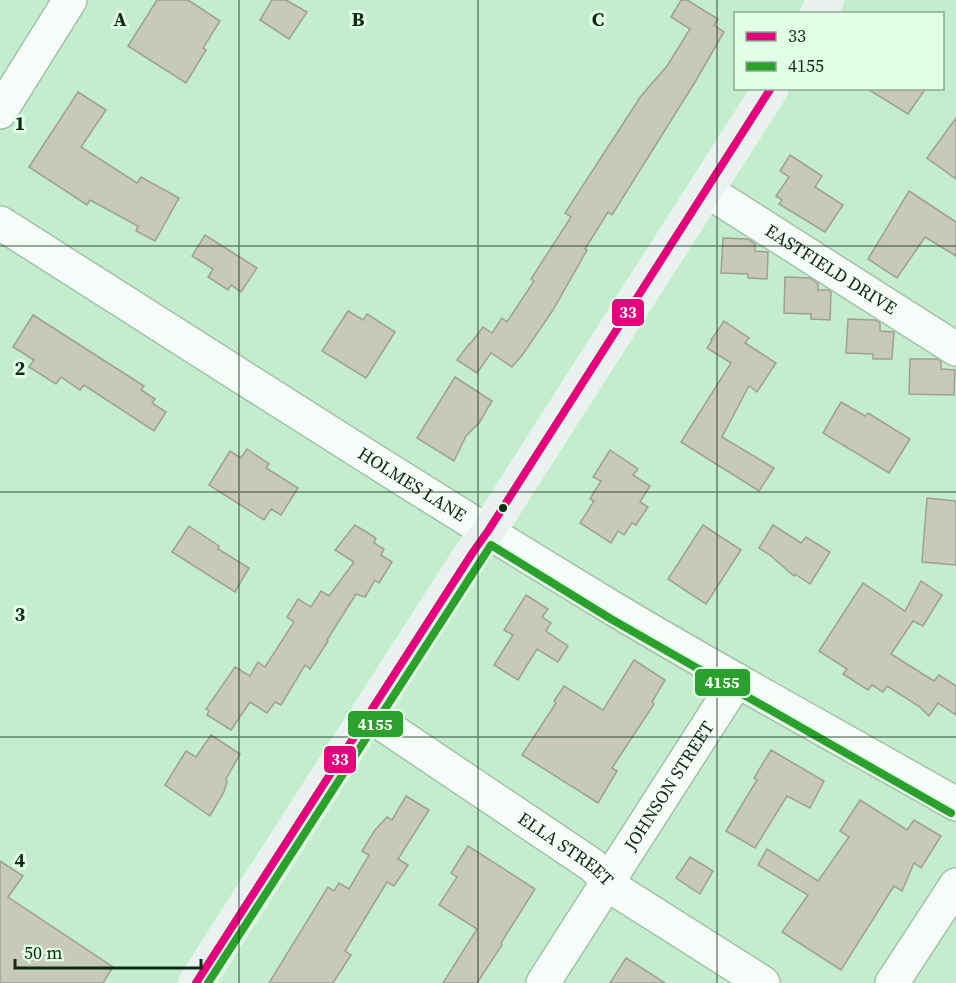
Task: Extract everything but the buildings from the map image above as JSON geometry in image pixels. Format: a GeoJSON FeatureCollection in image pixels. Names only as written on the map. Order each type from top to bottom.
{"type":"FeatureCollection","features":[{"type":"Feature","properties":{"kind":"main road"},"geometry":{"type":"LineString","coordinates":[[196,983],[770,90]]}},
{"type":"Feature","properties":{"kind":"street"},"geometry":{"type":"LineString","coordinates":[[0,112],[70,0]]}},
{"type":"Feature","properties":{"kind":"street","name":"EASTFIELD DRIVE"},"geometry":{"type":"LineString","coordinates":[[706,190],[956,349]]}},
{"type":"Feature","properties":{"kind":"street","name":"HOLMES LANE"},"geometry":{"type":"LineString","coordinates":[[0,223],[616,610],[956,804]]}},
{"type":"Feature","properties":{"kind":"street","name":"JOHNSON STREET"},"geometry":{"type":"LineString","coordinates":[[543,983],[736,680]]}},
{"type":"Feature","properties":{"kind":"street","name":"ELLA STREET"},"geometry":{"type":"LineString","coordinates":[[369,715],[592,865],[621,893],[763,983]]}},
{"type":"Feature","properties":{"kind":"street"},"geometry":{"type":"LineString","coordinates":[[892,983],[956,885]]}},
{"type":"Feature","properties":{"kind":"transit line","name":"33"},"geometry":{"type":"LineString","coordinates":[[196,983],[770,90]]}},
{"type":"Feature","properties":{"kind":"transit line","name":"4155"},"geometry":{"type":"LineString","coordinates":[[208,983],[491,545],[611,619],[951,813]]}}]}
